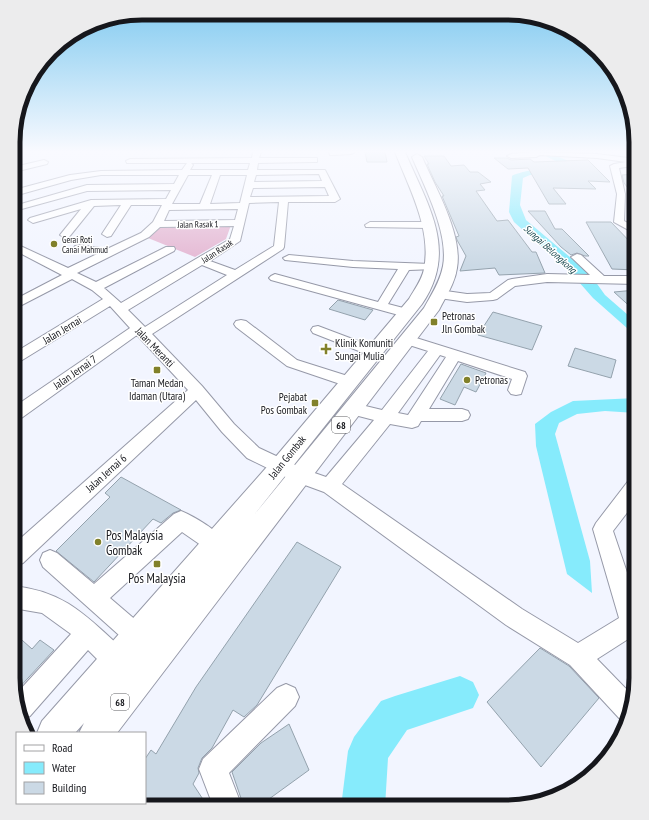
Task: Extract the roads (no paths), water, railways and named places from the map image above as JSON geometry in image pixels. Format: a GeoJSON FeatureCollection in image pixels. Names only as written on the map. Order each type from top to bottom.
{"type":"FeatureCollection","features":[{"type":"Feature","properties":{"kind":"main road","name":"Jalan Gombak"},"geometry":{"type":"LineString","coordinates":[[97,732],[290,471],[349,382],[416,301],[430,272],[433,246],[428,225],[415,190]]}},
{"type":"Feature","properties":{"kind":"main road","name":"Jalan Gombak"},"geometry":{"type":"LineString","coordinates":[[55,732],[137,636],[214,542],[290,471],[353,409],[426,318],[447,278],[451,259],[449,235],[430,190]]}},
{"type":"Feature","properties":{"kind":"street"},"geometry":{"type":"LineString","coordinates":[[20,205],[77,190]]}},
{"type":"Feature","properties":{"kind":"street"},"geometry":{"type":"LineString","coordinates":[[65,235],[89,203],[86,190]]}},
{"type":"Feature","properties":{"kind":"street"},"geometry":{"type":"LineString","coordinates":[[20,303],[69,274],[145,235],[156,224],[175,190]]}},
{"type":"Feature","properties":{"kind":"street"},"geometry":{"type":"LineString","coordinates":[[204,206],[210,190]]}},
{"type":"Feature","properties":{"kind":"street","name":"Jalan Rasak"},"geometry":{"type":"LineString","coordinates":[[116,305],[201,262],[235,241],[248,190]]}},
{"type":"Feature","properties":{"kind":"street"},"geometry":{"type":"LineString","coordinates":[[33,220],[89,203],[128,202],[204,206],[284,200],[335,199],[331,190]]}},
{"type":"Feature","properties":{"kind":"street"},"geometry":{"type":"LineString","coordinates":[[620,190],[619,222],[629,227]]}},
{"type":"Feature","properties":{"kind":"street","name":"Jalan Jernai 7"},"geometry":{"type":"LineString","coordinates":[[20,411],[140,332],[236,275],[279,247],[284,200]]}},
{"type":"Feature","properties":{"kind":"street"},"geometry":{"type":"LineString","coordinates":[[107,234],[128,202]]}},
{"type":"Feature","properties":{"kind":"street","name":"Jalan Rasak 1"},"geometry":{"type":"LineString","coordinates":[[156,224],[240,223]]}},
{"type":"Feature","properties":{"kind":"street"},"geometry":{"type":"LineString","coordinates":[[370,226],[428,225]]}},
{"type":"Feature","properties":{"kind":"street"},"geometry":{"type":"LineString","coordinates":[[79,248],[108,254]]}},
{"type":"Feature","properties":{"kind":"street"},"geometry":{"type":"LineString","coordinates":[[96,287],[170,249]]}},
{"type":"Feature","properties":{"kind":"street","name":"Jalan Meranti"},"geometry":{"type":"LineString","coordinates":[[20,252],[96,287],[116,305],[140,332],[197,390],[228,428],[253,453],[290,471],[330,486],[514,616],[578,657],[626,707]]}},
{"type":"Feature","properties":{"kind":"street"},"geometry":{"type":"LineString","coordinates":[[289,258],[353,264],[431,267]]}},
{"type":"Feature","properties":{"kind":"street"},"geometry":{"type":"LineString","coordinates":[[577,258],[600,279]]}},
{"type":"Feature","properties":{"kind":"street"},"geometry":{"type":"LineString","coordinates":[[201,262],[236,275]]}},
{"type":"Feature","properties":{"kind":"street"},"geometry":{"type":"LineString","coordinates":[[381,306],[406,266]]}},
{"type":"Feature","properties":{"kind":"street"},"geometry":{"type":"LineString","coordinates":[[275,278],[406,313]]}},
{"type":"Feature","properties":{"kind":"street"},"geometry":{"type":"LineString","coordinates":[[439,294],[467,298],[494,296],[512,283],[547,278],[571,280],[629,280]]}},
{"type":"Feature","properties":{"kind":"street","name":"Jalan Jernai"},"geometry":{"type":"LineString","coordinates":[[20,357],[116,305]]}},
{"type":"Feature","properties":{"kind":"street"},"geometry":{"type":"LineString","coordinates":[[241,324],[292,363],[349,382]]}},
{"type":"Feature","properties":{"kind":"street"},"geometry":{"type":"LineString","coordinates":[[318,330],[374,352]]}},
{"type":"Feature","properties":{"kind":"street"},"geometry":{"type":"LineString","coordinates":[[408,340],[520,376],[516,390]]}},
{"type":"Feature","properties":{"kind":"street"},"geometry":{"type":"LineString","coordinates":[[330,486],[386,417],[437,349]]}},
{"type":"Feature","properties":{"kind":"street"},"geometry":{"type":"LineString","coordinates":[[353,409],[412,422],[456,355]]}},
{"type":"Feature","properties":{"kind":"street","name":"Jalan Jernai 6"},"geometry":{"type":"LineString","coordinates":[[20,552],[197,390]]}},
{"type":"Feature","properties":{"kind":"street"},"geometry":{"type":"LineString","coordinates":[[416,415],[462,415]]}},
{"type":"Feature","properties":{"kind":"street"},"geometry":{"type":"LineString","coordinates":[[629,495],[603,530],[629,607]]}},
{"type":"Feature","properties":{"kind":"street"},"geometry":{"type":"LineString","coordinates":[[94,598],[181,520],[214,542]]}},
{"type":"Feature","properties":{"kind":"street"},"geometry":{"type":"LineString","coordinates":[[50,560],[137,636]]}},
{"type":"Feature","properties":{"kind":"street"},"geometry":{"type":"LineString","coordinates":[[20,598],[52,605],[74,621],[116,660]]}},
{"type":"Feature","properties":{"kind":"street"},"geometry":{"type":"LineString","coordinates":[[578,657],[629,625]]}},
{"type":"Feature","properties":{"kind":"street"},"geometry":{"type":"LineString","coordinates":[[23,705],[87,634]]}},
{"type":"Feature","properties":{"kind":"street"},"geometry":{"type":"LineString","coordinates":[[225,800],[213,769],[286,697]]}},
{"type":"Feature","properties":{"kind":"water"},"geometry":{"type":"Polygon","coordinates":[[[511,190],[522,190],[520,205],[526,220],[590,274],[605,295],[629,316],[629,330],[593,298],[571,273],[514,222],[509,212],[511,190]]]}},
{"type":"Feature","properties":{"kind":"water"},"geometry":{"type":"Polygon","coordinates":[[[629,398],[629,413],[605,411],[577,414],[559,423],[555,434],[590,561],[592,593],[567,574],[536,446],[535,424],[551,412],[573,401],[629,398]]]}},
{"type":"Feature","properties":{"kind":"waterway","name":"Sungai Belongkong"},"geometry":{"type":"LineString","coordinates":[[364,800],[368,751],[395,715],[460,695]]}},
{"type":"Feature","properties":{"kind":"place","name":"Gerai Roti Canai Mahmud"},"geometry":{"type":"Point","coordinates":[54,244]}},
{"type":"Feature","properties":{"kind":"place","name":"Petronas Jln Gombak"},"geometry":{"type":"Point","coordinates":[434,322]}},
{"type":"Feature","properties":{"kind":"place","name":"Klinik Komuniti Sungai Mulia"},"geometry":{"type":"Point","coordinates":[326,349]}},
{"type":"Feature","properties":{"kind":"place","name":"Taman Medan Idaman (Utara)"},"geometry":{"type":"Point","coordinates":[157,370]}},
{"type":"Feature","properties":{"kind":"place","name":"Petronas"},"geometry":{"type":"Point","coordinates":[467,380]}},
{"type":"Feature","properties":{"kind":"place","name":"Pejabat Pos Gombak"},"geometry":{"type":"Point","coordinates":[315,403]}},
{"type":"Feature","properties":{"kind":"place","name":"Pos Malaysia Gombak"},"geometry":{"type":"Point","coordinates":[98,542]}},
{"type":"Feature","properties":{"kind":"place","name":"Pos Malaysia"},"geometry":{"type":"Point","coordinates":[157,564]}}]}
